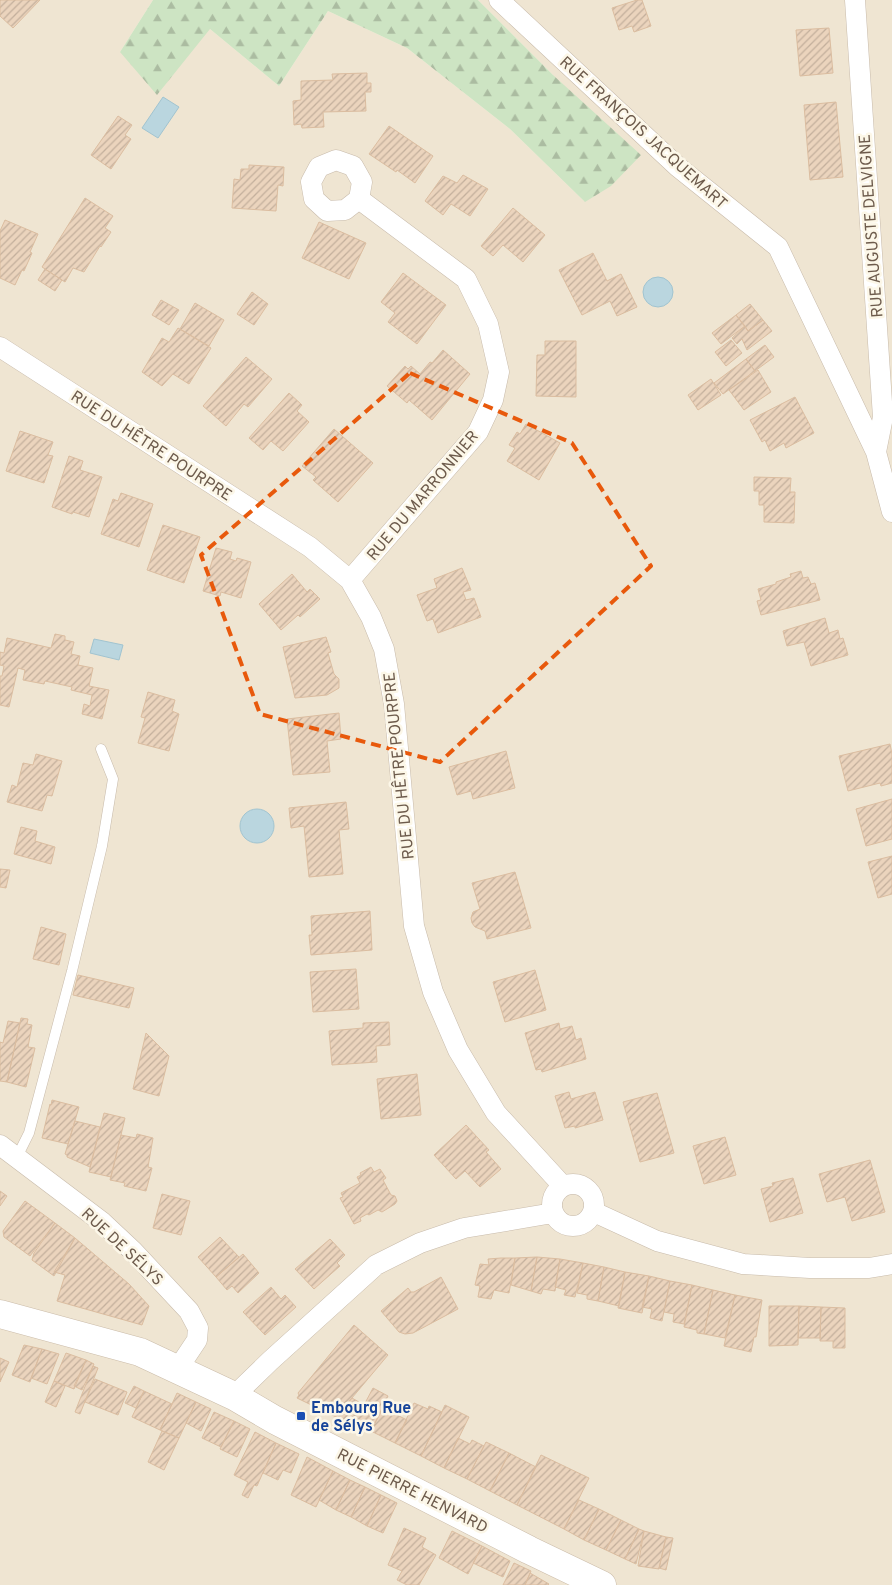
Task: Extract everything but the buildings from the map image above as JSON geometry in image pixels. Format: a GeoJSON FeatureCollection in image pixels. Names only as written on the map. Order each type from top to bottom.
{"type":"FeatureCollection","features":[{"type":"Feature","properties":{"kind":"main road","name":"RUE PIERRE HENVARD"},"geometry":{"type":"LineString","coordinates":[[0,1314],[140,1352],[234,1396],[275,1420],[602,1585]]}},
{"type":"Feature","properties":{"kind":"street","name":"RUE FRANÇOIS JACQUEMART"},"geometry":{"type":"LineString","coordinates":[[499,0],[678,167],[778,247],[876,452],[892,512]]}},
{"type":"Feature","properties":{"kind":"street","name":"RUE AUGUSTE DELVIGNE"},"geometry":{"type":"LineString","coordinates":[[855,0],[883,417],[876,452]]}},
{"type":"Feature","properties":{"kind":"street","name":"RUE DU MARRONNIER"},"geometry":{"type":"LineString","coordinates":[[350,580],[478,432],[493,400],[499,372],[488,324],[466,279],[359,199]]}},
{"type":"Feature","properties":{"kind":"street","name":"RUE DU HÊTRE POURPRE"},"geometry":{"type":"LineString","coordinates":[[0,347],[310,547],[350,580],[371,617],[384,649],[394,704],[414,926],[433,992],[458,1050],[496,1113],[563,1186]]}},
{"type":"Feature","properties":{"kind":"street","name":"RUE DE SÉLYS"},"geometry":{"type":"LineString","coordinates":[[0,1145],[102,1222],[133,1251],[189,1311],[198,1328],[196,1340],[177,1370]]}},
{"type":"Feature","properties":{"kind":"street"},"geometry":{"type":"LineString","coordinates":[[571,1183],[580,1184],[593,1195],[595,1203],[594,1212],[585,1223],[578,1226],[563,1224],[553,1213],[551,1205],[553,1197],[557,1190],[563,1186],[571,1183]]}},
{"type":"Feature","properties":{"kind":"street"},"geometry":{"type":"LineString","coordinates":[[594,1212],[657,1240],[743,1264],[810,1268],[869,1268],[892,1264]]}},
{"type":"Feature","properties":{"kind":"street"},"geometry":{"type":"LineString","coordinates":[[234,1396],[376,1265],[420,1243],[464,1228],[553,1213]]}},
{"type":"Feature","properties":{"kind":"lane"},"geometry":{"type":"LineString","coordinates":[[17,1157],[29,1133],[72,971],[102,846],[113,778],[101,749]]}},
{"type":"Feature","properties":{"kind":"highlighted area"},"geometry":{"type":"Polygon","coordinates":[[[410,373],[572,443],[651,566],[440,762],[260,714],[201,555],[410,373]]]}},
{"type":"Feature","properties":{"kind":"shaded area"},"geometry":{"type":"Polygon","coordinates":[[[0,0],[153,0],[120,52],[210,29],[279,86],[328,11],[407,48],[510,129],[585,202],[553,75],[478,0],[892,0],[892,1585],[0,1585],[0,0]]]}},
{"type":"Feature","properties":{"kind":"green space"},"geometry":{"type":"Polygon","coordinates":[[[153,0],[478,0],[553,75],[641,155],[611,186],[585,202],[510,129],[407,48],[328,11],[279,86],[210,29],[157,95],[120,52],[153,0]]]}},
{"type":"Feature","properties":{"kind":"water"},"geometry":{"type":"Polygon","coordinates":[[[163,97],[179,107],[158,138],[142,128],[163,97]]]}},
{"type":"Feature","properties":{"kind":"water"},"geometry":{"type":"Polygon","coordinates":[[[658,277],[669,281],[673,292],[669,303],[658,307],[647,303],[643,292],[647,281],[658,277]]]}},
{"type":"Feature","properties":{"kind":"water"},"geometry":{"type":"Polygon","coordinates":[[[94,639],[123,645],[119,660],[90,653],[94,639]]]}},
{"type":"Feature","properties":{"kind":"water"},"geometry":{"type":"Polygon","coordinates":[[[257,809],[269,814],[274,826],[269,838],[257,843],[245,838],[240,826],[245,814],[257,809]]]}},
{"type":"Feature","properties":{"kind":"place","name":"Embourg Rue de Sélys"},"geometry":{"type":"Point","coordinates":[301,1416]}}]}
